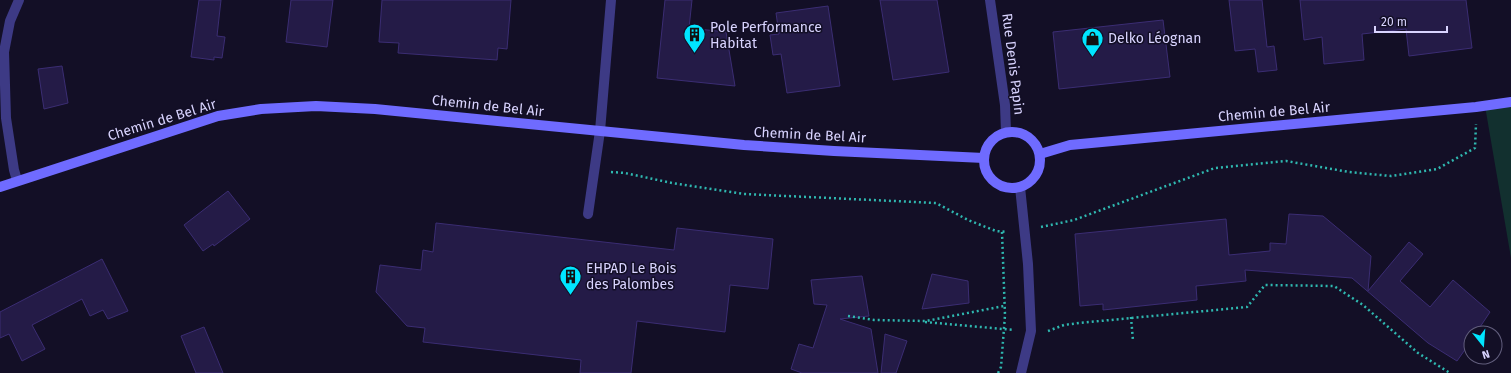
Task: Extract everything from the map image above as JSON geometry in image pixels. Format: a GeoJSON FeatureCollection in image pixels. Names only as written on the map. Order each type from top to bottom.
{"type":"FeatureCollection","features":[{"type":"Feature","properties":{"kind":"street"},"geometry":{"type":"LineString","coordinates":[[17,180],[14,170],[6,118],[4,52],[10,21],[18,0]]}},
{"type":"Feature","properties":{"kind":"street"},"geometry":{"type":"LineString","coordinates":[[588,214],[600,131],[611,0]]}},
{"type":"Feature","properties":{"kind":"street","name":"Rue Denis Papin"},"geometry":{"type":"LineString","coordinates":[[990,0],[1006,105],[1006,132]]}},
{"type":"Feature","properties":{"kind":"street","name":"Chemin de Bel Air"},"geometry":{"type":"LineString","coordinates":[[1040,154],[1070,145],[1476,108],[1511,102]]}},
{"type":"Feature","properties":{"kind":"street","name":"Chemin de Bel Air"},"geometry":{"type":"LineString","coordinates":[[0,186],[218,116],[261,109],[316,106],[375,109],[744,146],[834,152],[984,158]]}},
{"type":"Feature","properties":{"kind":"street"},"geometry":{"type":"LineString","coordinates":[[1015,131],[1032,139],[1040,154],[1041,162],[1034,178],[1027,184],[1020,187],[1011,188],[994,182],[984,167],[986,149],[991,141],[998,135],[1006,132],[1015,131]]}},
{"type":"Feature","properties":{"kind":"street"},"geometry":{"type":"LineString","coordinates":[[1020,187],[1028,264],[1031,331],[1021,373]]}},
{"type":"Feature","properties":{"kind":"path"},"geometry":{"type":"LineString","coordinates":[[594,170],[625,173],[672,183],[744,194],[936,203],[968,220],[996,231],[1025,233],[1052,224],[1074,220],[1215,168],[1286,161],[1349,172],[1391,176],[1437,169],[1475,148],[1476,108]]}},
{"type":"Feature","properties":{"kind":"path"},"geometry":{"type":"LineString","coordinates":[[998,373],[1004,329],[1002,232]]}},
{"type":"Feature","properties":{"kind":"path"},"geometry":{"type":"LineString","coordinates":[[1042,332],[1052,331],[1064,325],[1072,324],[1131,317],[1247,307],[1265,285],[1334,286],[1363,305],[1418,353],[1450,373]]}},
{"type":"Feature","properties":{"kind":"path"},"geometry":{"type":"LineString","coordinates":[[848,316],[874,320],[926,321],[1004,306]]}},
{"type":"Feature","properties":{"kind":"path"},"geometry":{"type":"LineString","coordinates":[[1131,317],[1133,341]]}},
{"type":"Feature","properties":{"kind":"path"},"geometry":{"type":"LineString","coordinates":[[913,321],[1004,329]]}},
{"type":"Feature","properties":{"kind":"green space"},"geometry":{"type":"Polygon","coordinates":[[[1511,102],[1511,258],[1485,106],[1511,102]]]}},
{"type":"Feature","properties":{"kind":"building"},"geometry":{"type":"Polygon","coordinates":[[[199,0],[221,0],[217,36],[225,37],[222,58],[214,57],[214,60],[191,57],[199,0]]]}},
{"type":"Feature","properties":{"kind":"building"},"geometry":{"type":"Polygon","coordinates":[[[291,0],[333,0],[327,47],[286,42],[291,0]]]}},
{"type":"Feature","properties":{"kind":"building"},"geometry":{"type":"Polygon","coordinates":[[[382,0],[511,0],[507,49],[498,48],[497,60],[398,53],[399,43],[379,42],[382,0]]]}},
{"type":"Feature","properties":{"kind":"building","name":"Pole Performance Habitat"},"geometry":{"type":"Polygon","coordinates":[[[665,0],[692,0],[689,28],[726,32],[735,86],[657,78],[665,0]]]}},
{"type":"Feature","properties":{"kind":"building"},"geometry":{"type":"Polygon","coordinates":[[[880,0],[937,0],[949,72],[893,80],[880,0]]]}},
{"type":"Feature","properties":{"kind":"building"},"geometry":{"type":"Polygon","coordinates":[[[1229,0],[1262,0],[1267,47],[1274,46],[1277,70],[1258,72],[1255,49],[1235,51],[1229,0]]]}},
{"type":"Feature","properties":{"kind":"building"},"geometry":{"type":"Polygon","coordinates":[[[1300,0],[1466,0],[1472,48],[1409,56],[1406,29],[1362,34],[1364,60],[1324,64],[1322,37],[1304,40],[1300,0]]]}},
{"type":"Feature","properties":{"kind":"building"},"geometry":{"type":"Polygon","coordinates":[[[828,6],[840,86],[787,93],[781,54],[773,55],[770,35],[779,34],[776,13],[828,6]]]}},
{"type":"Feature","properties":{"kind":"building"},"geometry":{"type":"Polygon","coordinates":[[[1163,20],[1170,77],[1059,89],[1053,32],[1163,20]]]}},
{"type":"Feature","properties":{"kind":"building"},"geometry":{"type":"Polygon","coordinates":[[[62,66],[68,103],[44,109],[38,69],[62,66]]]}},
{"type":"Feature","properties":{"kind":"building"},"geometry":{"type":"Polygon","coordinates":[[[228,191],[250,219],[214,246],[213,244],[203,251],[184,225],[228,191]]]}},
{"type":"Feature","properties":{"kind":"building"},"geometry":{"type":"Polygon","coordinates":[[[1289,214],[1323,216],[1371,256],[1368,291],[1409,242],[1423,254],[1400,281],[1430,307],[1453,280],[1490,312],[1481,325],[1463,325],[1463,352],[1457,361],[1428,343],[1352,278],[1245,270],[1246,281],[1196,286],[1197,300],[1103,310],[1103,304],[1080,306],[1075,234],[1226,219],[1229,255],[1270,251],[1270,243],[1286,244],[1289,214]]]}},
{"type":"Feature","properties":{"kind":"building","name":"EHPAD Le Bois des Palombes"},"geometry":{"type":"Polygon","coordinates":[[[436,223],[674,250],[677,228],[773,239],[768,289],[730,285],[725,332],[637,321],[631,373],[580,373],[581,360],[423,342],[425,328],[407,326],[376,292],[380,265],[421,270],[423,250],[433,252],[436,223]]]}},
{"type":"Feature","properties":{"kind":"building"},"geometry":{"type":"Polygon","coordinates":[[[102,259],[128,311],[108,319],[103,310],[90,316],[82,299],[32,325],[45,349],[22,361],[9,334],[0,338],[0,312],[102,259]]]}},
{"type":"Feature","properties":{"kind":"building"},"geometry":{"type":"Polygon","coordinates":[[[932,274],[968,281],[969,303],[922,309],[932,274]]]}},
{"type":"Feature","properties":{"kind":"building"},"geometry":{"type":"Polygon","coordinates":[[[862,276],[869,316],[840,319],[871,329],[878,373],[802,373],[791,369],[799,344],[813,348],[827,305],[814,304],[811,280],[862,276]]]}},
{"type":"Feature","properties":{"kind":"building"},"geometry":{"type":"Polygon","coordinates":[[[204,327],[223,373],[196,373],[181,336],[204,327]]]}},
{"type":"Feature","properties":{"kind":"building"},"geometry":{"type":"Polygon","coordinates":[[[885,334],[907,341],[896,373],[881,373],[885,334]]]}},
{"type":"Feature","properties":{"kind":"place","name":"Pole Performance Habitat"},"geometry":{"type":"Point","coordinates":[694,54]}},
{"type":"Feature","properties":{"kind":"place","name":"Delko Léognan"},"geometry":{"type":"Point","coordinates":[1092,58]}},
{"type":"Feature","properties":{"kind":"place","name":"EHPAD Le Bois des Palombes"},"geometry":{"type":"Point","coordinates":[570,296]}}]}
